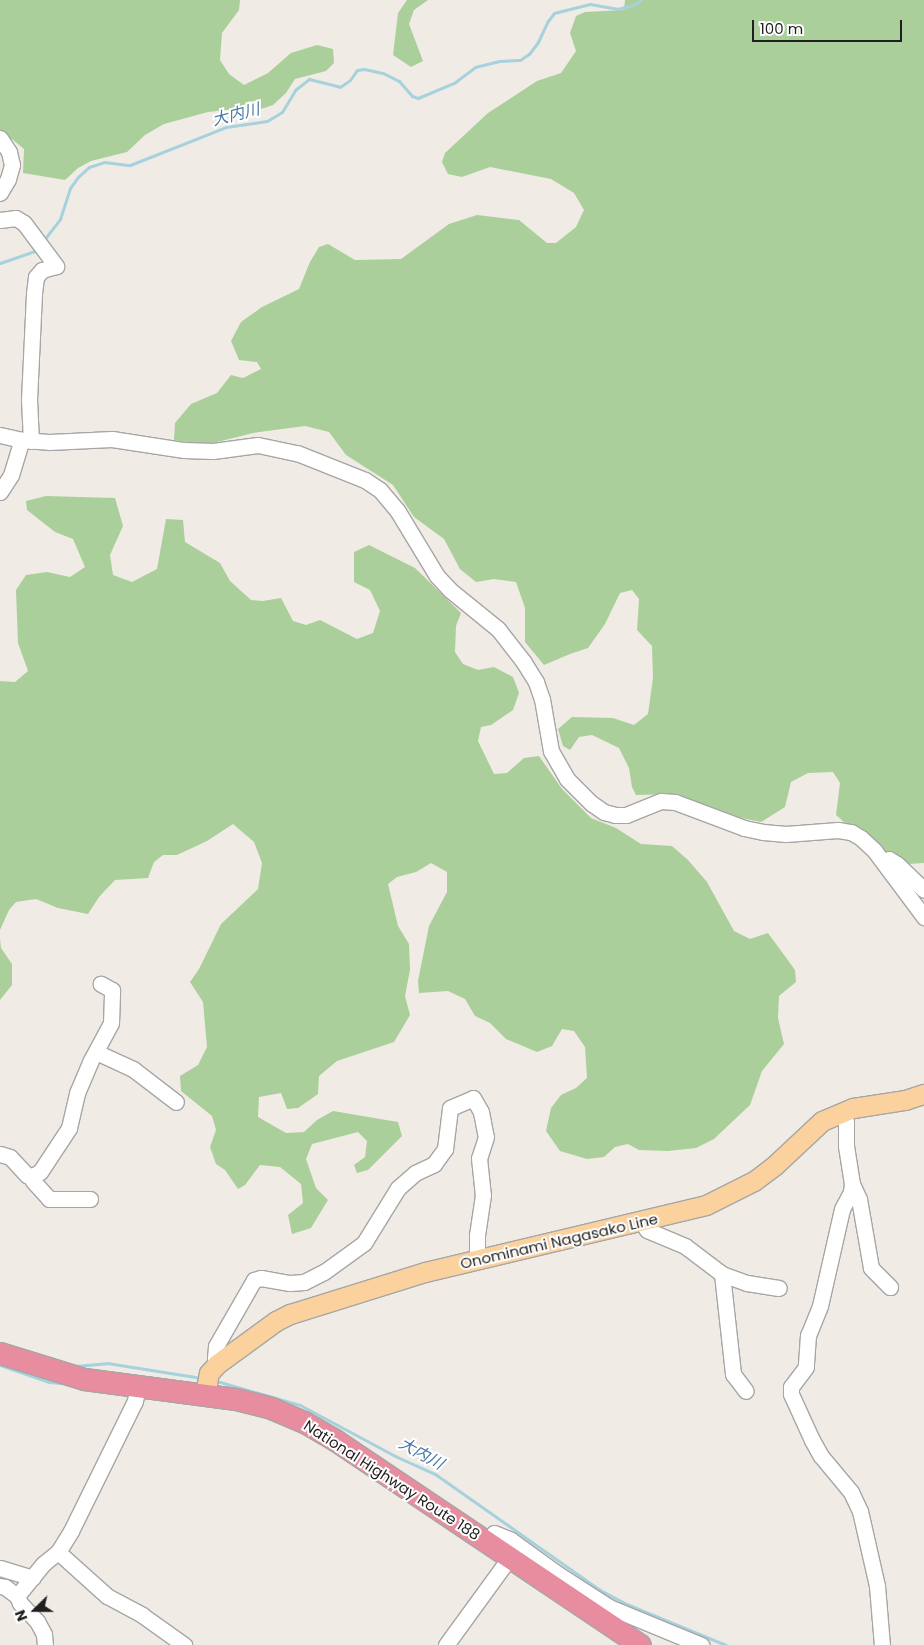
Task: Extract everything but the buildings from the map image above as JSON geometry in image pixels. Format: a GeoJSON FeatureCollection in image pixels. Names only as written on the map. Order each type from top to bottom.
{"type":"FeatureCollection","features":[{"type":"Feature","properties":{"kind":"highway","name":"National Highway Route 188"},"geometry":{"type":"LineString","coordinates":[[0,1353],[84,1379],[138,1386],[209,1380],[236,1399],[271,1408],[304,1422],[640,1645]]}},
{"type":"Feature","properties":{"kind":"main road","name":"Onominami Nagasako Line"},"geometry":{"type":"LineString","coordinates":[[209,1380],[270,1325],[290,1314],[397,1280],[477,1259],[642,1222],[706,1205],[754,1181],[775,1165],[822,1121],[854,1108],[904,1100],[924,1094]]}},
{"type":"Feature","properties":{"kind":"street"},"geometry":{"type":"LineString","coordinates":[[0,138],[9,152],[12,165],[8,179],[0,193]]}},
{"type":"Feature","properties":{"kind":"street"},"geometry":{"type":"LineString","coordinates":[[0,220],[16,218],[24,223],[50,255],[56,266],[42,270],[36,277],[27,441],[11,475],[0,492]]}},
{"type":"Feature","properties":{"kind":"street"},"geometry":{"type":"LineString","coordinates":[[0,435],[27,441],[112,440],[184,450],[213,451],[258,445],[296,453],[365,480],[380,490],[397,510],[437,576],[450,590],[498,629],[523,661],[536,682],[542,699],[551,751],[566,779],[591,803],[604,812],[615,815],[626,814],[661,801],[674,802],[744,828],[763,832],[786,834],[838,830],[851,832],[862,838],[883,861],[924,917]]}},
{"type":"Feature","properties":{"kind":"street"},"geometry":{"type":"LineString","coordinates":[[883,861],[889,859],[897,864],[924,890]]}},
{"type":"Feature","properties":{"kind":"street"},"geometry":{"type":"LineString","coordinates":[[0,1154],[10,1157],[27,1175],[32,1176],[40,1172],[69,1128],[77,1093],[111,1023],[114,1000],[112,990],[101,984]]}},
{"type":"Feature","properties":{"kind":"street"},"geometry":{"type":"LineString","coordinates":[[96,1052],[133,1070],[176,1102]]}},
{"type":"Feature","properties":{"kind":"street"},"geometry":{"type":"LineString","coordinates":[[209,1380],[216,1346],[254,1280],[261,1278],[290,1283],[304,1282],[324,1272],[364,1243],[368,1233],[390,1204],[398,1188],[415,1173],[434,1164],[445,1149],[450,1108],[472,1098],[481,1112],[486,1137],[479,1158],[483,1195],[477,1234],[477,1259]]}},
{"type":"Feature","properties":{"kind":"street"},"geometry":{"type":"LineString","coordinates":[[838,1113],[846,1122],[846,1146],[852,1184],[859,1199],[871,1268],[890,1288]]}},
{"type":"Feature","properties":{"kind":"street"},"geometry":{"type":"LineString","coordinates":[[32,1176],[33,1181],[49,1199],[90,1199]]}},
{"type":"Feature","properties":{"kind":"street"},"geometry":{"type":"LineString","coordinates":[[852,1184],[838,1221],[820,1306],[808,1335],[806,1368],[791,1387],[791,1394],[821,1456],[851,1492],[860,1511],[877,1586],[882,1645]]}},
{"type":"Feature","properties":{"kind":"street"},"geometry":{"type":"LineString","coordinates":[[642,1222],[647,1230],[685,1246],[722,1274],[747,1283],[779,1288]]}},
{"type":"Feature","properties":{"kind":"street"},"geometry":{"type":"LineString","coordinates":[[722,1274],[731,1340],[733,1374],[746,1391]]}},
{"type":"Feature","properties":{"kind":"street"},"geometry":{"type":"LineString","coordinates":[[17,1596],[43,1564],[58,1552],[104,1467],[135,1401],[138,1386]]}},
{"type":"Feature","properties":{"kind":"street"},"geometry":{"type":"LineString","coordinates":[[487,1542],[494,1533],[511,1540],[558,1574],[609,1607],[701,1645]]}},
{"type":"Feature","properties":{"kind":"street"},"geometry":{"type":"LineString","coordinates":[[58,1552],[107,1596],[142,1616],[184,1645]]}},
{"type":"Feature","properties":{"kind":"street"},"geometry":{"type":"LineString","coordinates":[[446,1645],[510,1557]]}},
{"type":"Feature","properties":{"kind":"street"},"geometry":{"type":"LineString","coordinates":[[0,1568],[32,1578]]}},
{"type":"Feature","properties":{"kind":"street"},"geometry":{"type":"LineString","coordinates":[[0,1586],[5,1586],[17,1596],[20,1603],[37,1621],[44,1634],[45,1645]]}},
{"type":"Feature","properties":{"kind":"green space"},"geometry":{"type":"Polygon","coordinates":[[[0,0],[240,0],[239,10],[222,33],[220,60],[229,74],[244,85],[268,73],[291,53],[317,45],[333,49],[334,63],[326,71],[295,79],[286,93],[273,105],[252,112],[243,108],[208,112],[164,124],[145,135],[127,152],[91,161],[78,168],[65,180],[23,173],[24,149],[12,139],[0,142],[0,0]]]}},
{"type":"Feature","properties":{"kind":"green space"},"geometry":{"type":"Polygon","coordinates":[[[407,0],[428,0],[414,10],[409,24],[423,61],[411,67],[393,55],[398,13],[407,0]]]}},
{"type":"Feature","properties":{"kind":"green space"},"geometry":{"type":"Polygon","coordinates":[[[625,0],[924,0],[924,863],[908,864],[893,855],[884,854],[866,833],[844,822],[836,815],[840,783],[833,772],[808,773],[791,782],[785,807],[761,822],[718,813],[678,794],[636,795],[632,787],[629,768],[619,748],[592,735],[579,737],[570,750],[563,746],[558,729],[572,717],[613,718],[634,725],[648,714],[653,678],[652,646],[637,630],[639,599],[632,590],[620,593],[605,624],[588,648],[544,665],[525,642],[525,608],[516,582],[494,579],[476,582],[460,569],[444,539],[414,517],[393,485],[346,455],[329,432],[305,426],[253,433],[205,445],[174,440],[175,423],[191,404],[217,393],[231,375],[243,378],[261,369],[257,362],[239,360],[231,341],[241,322],[262,307],[299,289],[310,262],[319,247],[328,244],[355,260],[401,259],[449,224],[477,215],[519,220],[547,243],[556,243],[576,227],[584,210],[574,193],[551,179],[490,167],[462,177],[448,174],[442,162],[445,153],[488,113],[537,81],[561,73],[576,51],[570,33],[576,16],[585,12],[624,10],[625,0]]]}},
{"type":"Feature","properties":{"kind":"green space"},"geometry":{"type":"Polygon","coordinates":[[[46,496],[115,498],[123,526],[110,555],[113,575],[132,582],[157,569],[166,519],[183,520],[185,542],[220,563],[230,581],[251,600],[263,601],[281,598],[293,621],[306,625],[320,620],[357,639],[373,633],[380,611],[370,590],[354,582],[354,552],[369,545],[415,568],[461,613],[456,626],[455,652],[463,664],[478,670],[494,667],[513,677],[519,693],[513,710],[491,725],[481,727],[478,741],[494,774],[507,773],[524,758],[539,756],[562,789],[591,818],[616,828],[641,844],[672,846],[688,860],[707,882],[734,931],[750,939],[768,933],[795,970],[796,982],[779,996],[778,1018],[784,1044],[762,1071],[750,1105],[714,1139],[696,1148],[668,1151],[639,1150],[628,1144],[615,1147],[604,1157],[587,1159],[560,1151],[546,1131],[551,1108],[561,1095],[576,1088],[587,1078],[585,1047],[574,1031],[562,1029],[552,1046],[537,1052],[506,1039],[490,1023],[475,1016],[465,999],[448,991],[419,993],[418,981],[429,926],[447,892],[447,872],[431,863],[416,872],[397,877],[388,884],[398,926],[409,944],[410,970],[405,996],[410,1015],[394,1042],[337,1061],[319,1076],[318,1094],[298,1108],[287,1109],[281,1093],[259,1097],[258,1117],[286,1133],[304,1132],[317,1120],[333,1111],[398,1122],[402,1136],[368,1170],[357,1173],[354,1165],[365,1157],[367,1141],[358,1132],[312,1144],[306,1159],[316,1188],[328,1200],[311,1228],[292,1234],[288,1215],[303,1203],[301,1184],[280,1167],[260,1165],[245,1185],[238,1189],[225,1170],[216,1164],[210,1147],[216,1130],[212,1116],[181,1091],[180,1076],[198,1065],[207,1047],[203,1002],[190,982],[199,969],[221,924],[258,889],[262,863],[254,842],[233,824],[207,841],[177,855],[163,855],[154,862],[148,878],[115,880],[99,897],[88,914],[58,908],[36,899],[16,902],[9,910],[0,930],[0,681],[15,682],[28,671],[18,643],[16,590],[26,575],[47,572],[70,577],[85,567],[73,539],[55,532],[27,510],[26,501],[46,496]]]}},
{"type":"Feature","properties":{"kind":"green space"},"geometry":{"type":"Polygon","coordinates":[[[0,939],[1,948],[12,964],[12,985],[0,1000],[0,939]]]}},
{"type":"Feature","properties":{"kind":"waterway","name":"大内川"},"geometry":{"type":"LineString","coordinates":[[43,241],[60,219],[70,188],[89,167],[104,162],[130,165],[226,127],[267,121],[282,112],[295,90],[309,79],[340,87],[350,80],[357,70],[364,69],[383,73],[399,81],[412,96],[418,98],[454,83],[475,67],[499,61],[520,60],[529,54],[538,42],[554,13],[590,4],[617,9],[633,5],[641,0]]}},
{"type":"Feature","properties":{"kind":"waterway","name":"大内川"},"geometry":{"type":"LineString","coordinates":[[0,263],[34,251],[37,247]]}},
{"type":"Feature","properties":{"kind":"waterway","name":"大内川"},"geometry":{"type":"LineString","coordinates":[[75,1366],[107,1363],[202,1378]]}},
{"type":"Feature","properties":{"kind":"waterway","name":"大内川"},"geometry":{"type":"LineString","coordinates":[[0,1365],[49,1382],[61,1383]]}},
{"type":"Feature","properties":{"kind":"waterway","name":"大内川"},"geometry":{"type":"LineString","coordinates":[[213,1380],[300,1405],[395,1456],[435,1474],[600,1590],[624,1603],[726,1645]]}}]}
